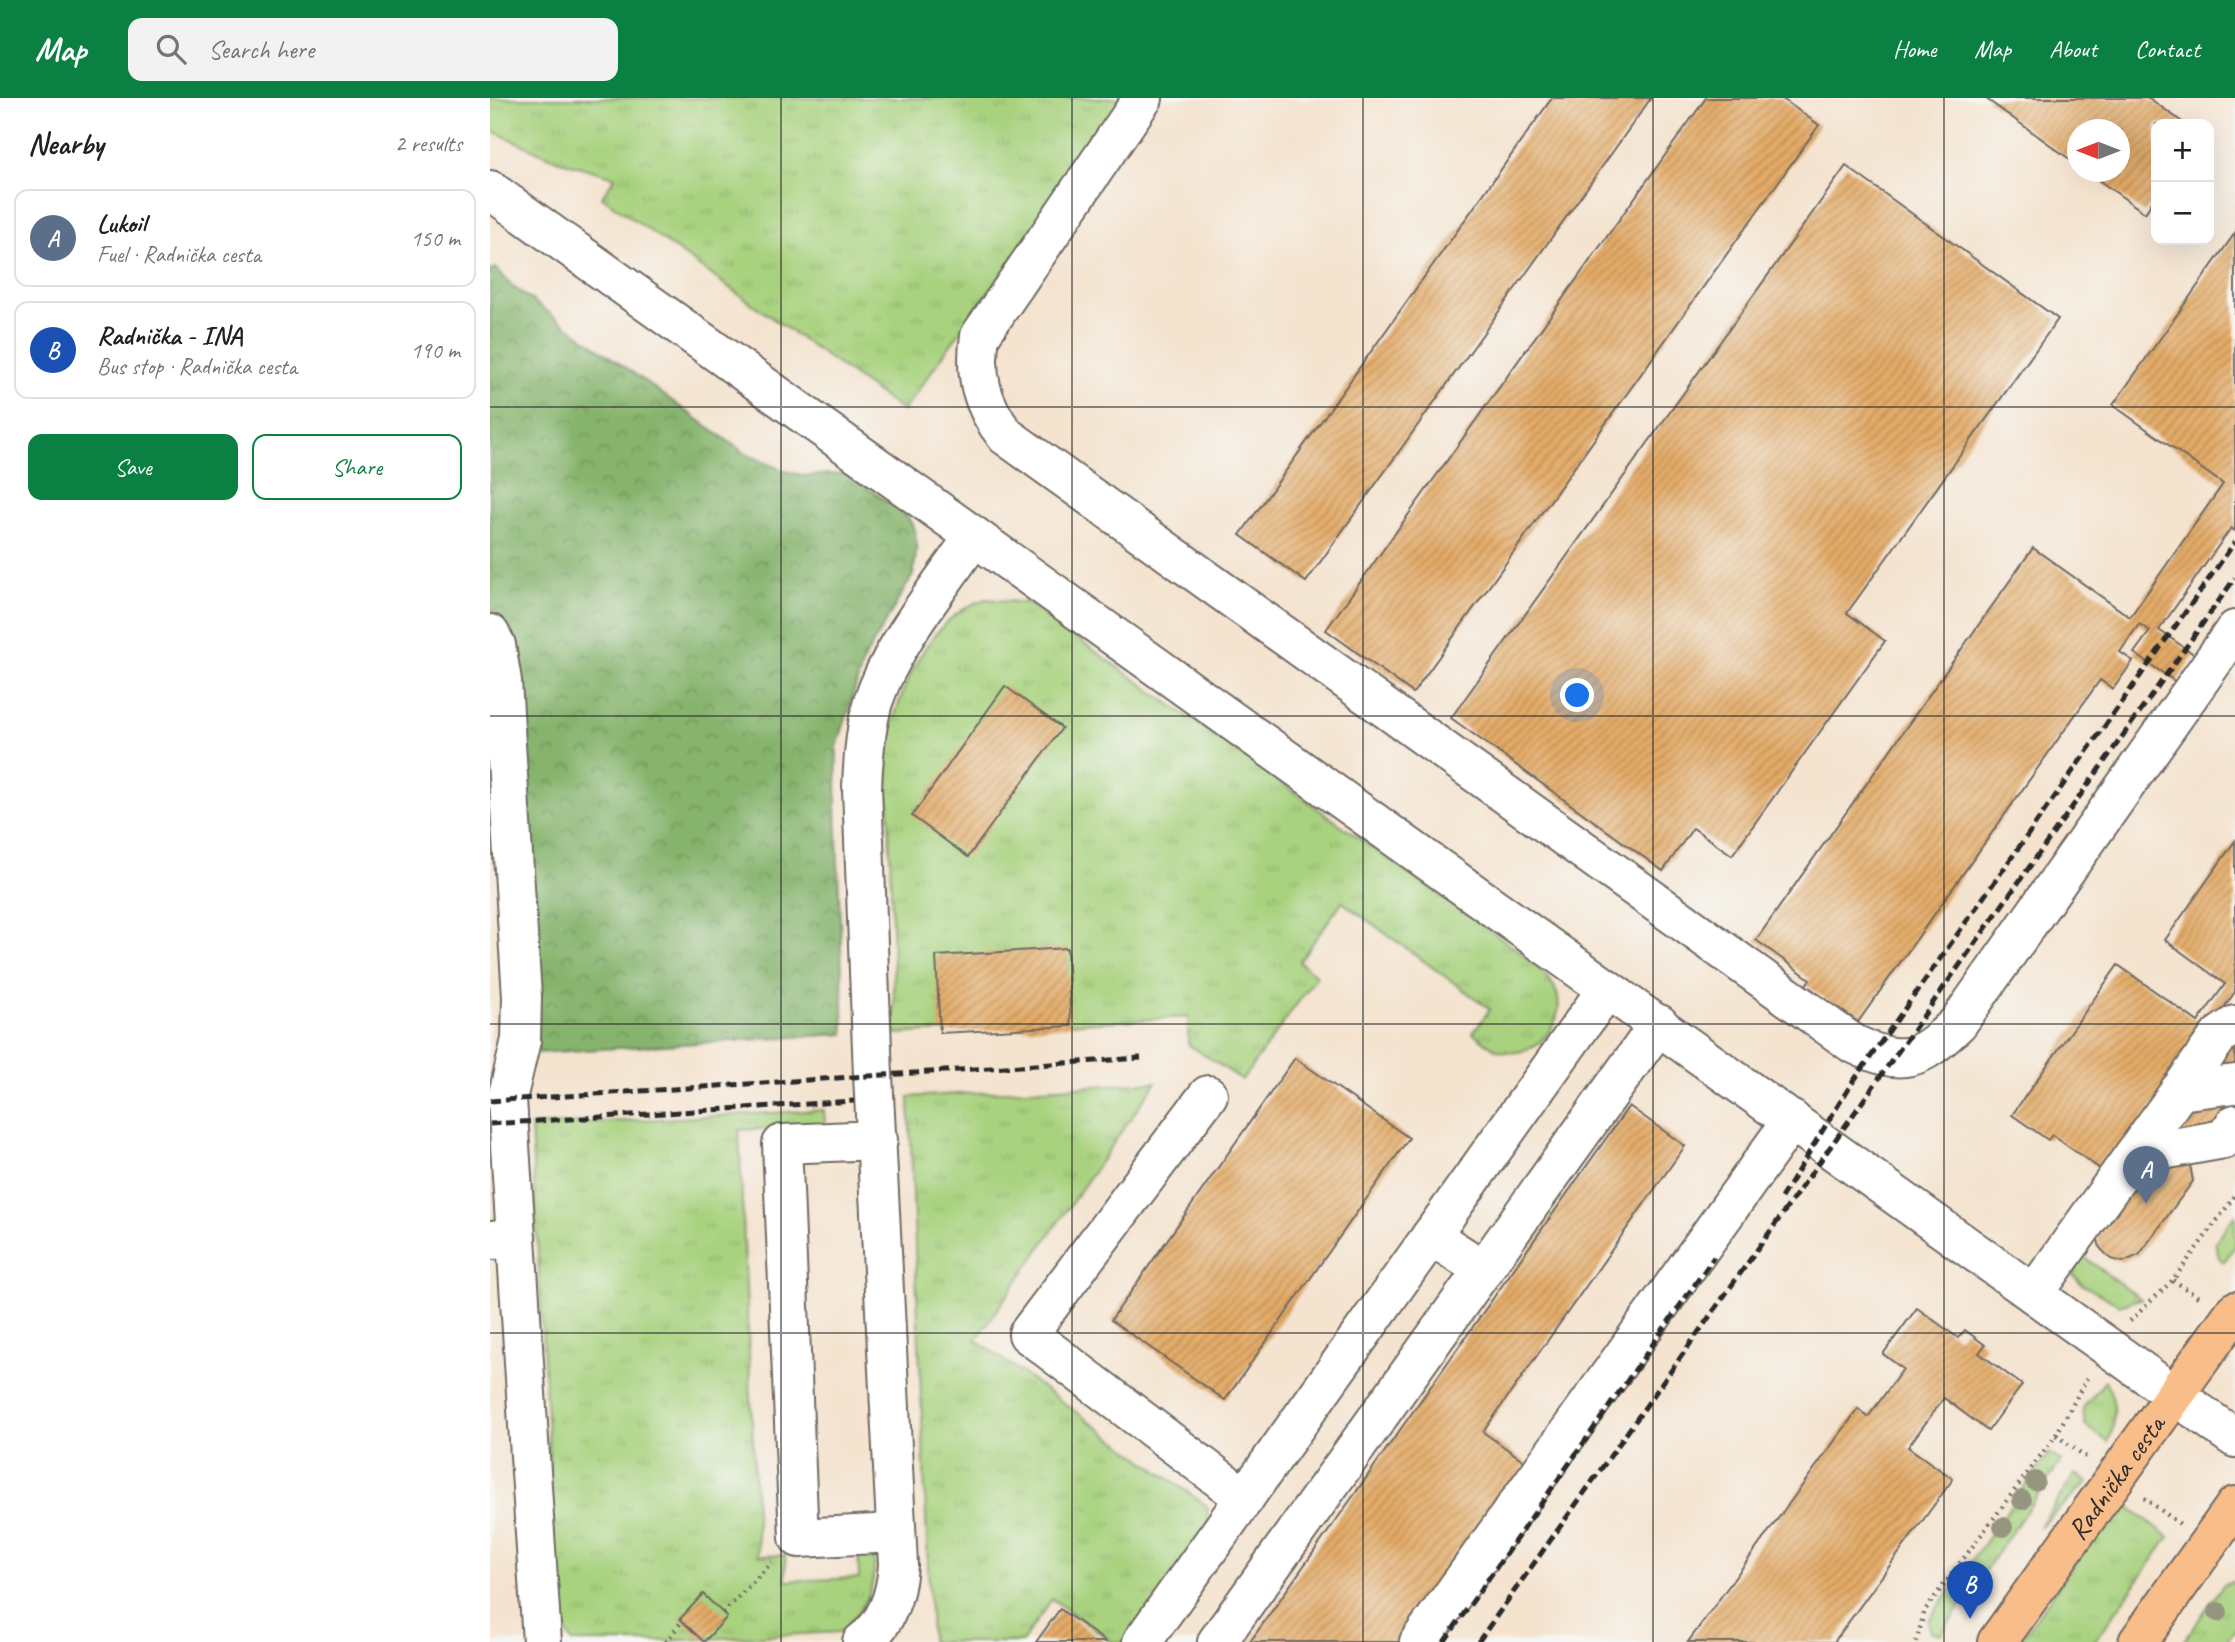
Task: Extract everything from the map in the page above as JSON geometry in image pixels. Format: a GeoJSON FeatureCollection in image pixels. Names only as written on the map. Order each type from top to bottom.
{"type":"FeatureCollection","features":[{"type":"Feature","properties":{"kind":"main road","name":"Radnička cesta"},"geometry":{"type":"LineString","coordinates":[[1997,1642],[2175,1394],[2218,1305]]}},
{"type":"Feature","properties":{"kind":"main road"},"geometry":{"type":"LineString","coordinates":[[2138,1642],[2235,1506]]}},
{"type":"Feature","properties":{"kind":"street"},"geometry":{"type":"LineString","coordinates":[[1143,98],[981,336],[978,379],[984,403],[994,421],[1017,443],[1852,1043],[1874,1053],[1912,1057],[1931,1049],[1958,1023],[2235,629]]}},
{"type":"Feature","properties":{"kind":"street"},"geometry":{"type":"LineString","coordinates":[[497,203],[974,537],[1793,1119],[2235,1438]]}},
{"type":"Feature","properties":{"kind":"street"},"geometry":{"type":"LineString","coordinates":[[862,1642],[872,1635],[897,1590],[898,1565],[894,1533],[862,788],[864,741],[874,702],[893,658],[974,537]]}},
{"type":"Feature","properties":{"kind":"street"},"geometry":{"type":"LineString","coordinates":[[490,634],[496,645],[502,681],[522,997],[521,1040],[507,1099],[503,1239],[542,1642]]}},
{"type":"Feature","properties":{"kind":"street"},"geometry":{"type":"LineString","coordinates":[[1142,1642],[1607,989]]}},
{"type":"Feature","properties":{"kind":"street"},"geometry":{"type":"LineString","coordinates":[[1217,1642],[1659,1024]]}},
{"type":"Feature","properties":{"kind":"street"},"geometry":{"type":"LineString","coordinates":[[2034,1294],[2179,1091],[2218,1058],[2219,1035],[2235,1026]]}},
{"type":"Feature","properties":{"kind":"street"},"geometry":{"type":"LineString","coordinates":[[2179,1091],[2235,1084]]}},
{"type":"Feature","properties":{"kind":"street"},"geometry":{"type":"LineString","coordinates":[[1208,1095],[1028,1334],[1245,1498]]}},
{"type":"Feature","properties":{"kind":"street"},"geometry":{"type":"LineString","coordinates":[[2144,1140],[2235,1111]]}},
{"type":"Feature","properties":{"kind":"street"},"geometry":{"type":"LineString","coordinates":[[1419,1642],[1793,1119]]}},
{"type":"Feature","properties":{"kind":"street"},"geometry":{"type":"LineString","coordinates":[[2144,1140],[2224,1139],[2235,1124]]}},
{"type":"Feature","properties":{"kind":"street"},"geometry":{"type":"LineString","coordinates":[[878,1140],[782,1144],[799,1538],[894,1533]]}},
{"type":"Feature","properties":{"kind":"street"},"geometry":{"type":"LineString","coordinates":[[1431,1236],[1483,1270]]}},
{"type":"Feature","properties":{"kind":"path"},"geometry":{"type":"LineString","coordinates":[[2120,1330],[2173,1280],[2235,1196]]}},
{"type":"Feature","properties":{"kind":"path"},"geometry":{"type":"LineString","coordinates":[[2173,1280],[2218,1305]]}},
{"type":"Feature","properties":{"kind":"path"},"geometry":{"type":"LineString","coordinates":[[1916,1642],[1925,1610],[2056,1435],[2088,1376]]}},
{"type":"Feature","properties":{"kind":"path"},"geometry":{"type":"LineString","coordinates":[[2056,1435],[2090,1460]]}},
{"type":"Feature","properties":{"kind":"path"},"geometry":{"type":"LineString","coordinates":[[2133,1490],[2183,1526]]}},
{"type":"Feature","properties":{"kind":"path"},"geometry":{"type":"LineString","coordinates":[[723,1613],[799,1529]]}},
{"type":"Feature","properties":{"kind":"path"},"geometry":{"type":"LineString","coordinates":[[666,1642],[682,1621]]}},
{"type":"Feature","properties":{"kind":"green space"},"geometry":{"type":"Polygon","coordinates":[[[490,98],[1128,98],[903,411],[602,197],[615,177],[557,160],[490,130],[490,98]]]}},
{"type":"Feature","properties":{"kind":"green space"},"geometry":{"type":"Polygon","coordinates":[[[496,268],[512,286],[746,454],[785,471],[806,476],[847,473],[907,516],[914,528],[917,546],[913,575],[864,659],[837,747],[836,804],[844,1034],[538,1053],[511,683],[503,625],[490,610],[490,270],[496,268]]]}},
{"type":"Feature","properties":{"kind":"green space"},"geometry":{"type":"Polygon","coordinates":[[[986,599],[1027,603],[1519,951],[1544,974],[1556,991],[1558,1013],[1547,1034],[1539,1043],[1518,1052],[1497,1050],[1489,1045],[1473,1033],[1490,1009],[1342,902],[1299,962],[1317,976],[1242,1080],[1188,1044],[1188,1017],[895,1034],[887,745],[908,679],[919,658],[947,622],[965,608],[986,599]]]}},
{"type":"Feature","properties":{"kind":"green space"},"geometry":{"type":"Polygon","coordinates":[[[1156,1082],[976,1340],[1207,1506],[1209,1526],[1128,1642],[1113,1642],[1052,1599],[1022,1642],[931,1642],[909,1097],[1156,1082]]]}},
{"type":"Feature","properties":{"kind":"green space"},"geometry":{"type":"Polygon","coordinates":[[[824,1110],[825,1126],[739,1130],[758,1556],[785,1555],[786,1581],[859,1578],[858,1552],[874,1551],[874,1575],[868,1596],[857,1614],[840,1632],[642,1642],[572,1642],[558,1617],[531,1126],[824,1110]]]}},
{"type":"Feature","properties":{"kind":"green space"},"geometry":{"type":"Polygon","coordinates":[[[2235,1215],[2235,1246],[2224,1262],[2219,1258],[2215,1242],[2235,1215]]]}},
{"type":"Feature","properties":{"kind":"green space"},"geometry":{"type":"Polygon","coordinates":[[[2080,1254],[2141,1299],[2119,1305],[2083,1285],[2073,1275],[2080,1254]]]}},
{"type":"Feature","properties":{"kind":"green space"},"geometry":{"type":"Polygon","coordinates":[[[2105,1381],[2112,1396],[2114,1411],[2108,1442],[2085,1425],[2083,1408],[2105,1381]]]}},
{"type":"Feature","properties":{"kind":"green space"},"geometry":{"type":"Polygon","coordinates":[[[2049,1453],[2061,1461],[1941,1634],[1931,1632],[1928,1621],[2049,1453]]]}},
{"type":"Feature","properties":{"kind":"green space"},"geometry":{"type":"Polygon","coordinates":[[[2075,1474],[2088,1482],[2039,1528],[2075,1474]]]}},
{"type":"Feature","properties":{"kind":"green space"},"geometry":{"type":"Polygon","coordinates":[[[2120,1500],[2169,1537],[2094,1642],[2019,1642],[2120,1500]]]}},
{"type":"Feature","properties":{"kind":"green space"},"geometry":{"type":"Polygon","coordinates":[[[2235,1581],[2235,1630],[2226,1642],[2183,1642],[2223,1585],[2235,1581]]]}},
{"type":"Feature","properties":{"kind":"building"},"geometry":{"type":"Polygon","coordinates":[[[1552,98],[1651,98],[1306,582],[1240,535],[1552,98]]]}},
{"type":"Feature","properties":{"kind":"building"},"geometry":{"type":"Polygon","coordinates":[[[1706,98],[1781,98],[1819,125],[1413,693],[1326,630],[1706,98]]]}},
{"type":"Feature","properties":{"kind":"building"},"geometry":{"type":"Polygon","coordinates":[[[1985,98],[2149,98],[2178,119],[2151,119],[2151,204],[2145,213],[2101,182],[2130,182],[2130,119],[2067,119],[2067,157],[1985,98]]]}},
{"type":"Feature","properties":{"kind":"building"},"geometry":{"type":"Polygon","coordinates":[[[1846,166],[2058,319],[1847,613],[1885,641],[1732,855],[1693,828],[1663,871],[1451,718],[1846,166]]]}},
{"type":"Feature","properties":{"kind":"building"},"geometry":{"type":"Polygon","coordinates":[[[2235,233],[2235,531],[2231,528],[2159,630],[2195,655],[2176,682],[2134,653],[2150,631],[2139,624],[2120,652],[2133,661],[2113,689],[2100,680],[1858,1022],[1806,985],[1810,979],[1756,940],[2033,548],[2130,617],[2223,484],[2113,405],[2235,233]]]}},
{"type":"Feature","properties":{"kind":"building"},"geometry":{"type":"Polygon","coordinates":[[[1005,686],[1062,728],[968,857],[912,816],[1005,686]]]}},
{"type":"Feature","properties":{"kind":"building"},"geometry":{"type":"Polygon","coordinates":[[[2235,841],[2235,992],[2106,1173],[2052,1135],[2048,1140],[2012,1115],[2118,965],[2198,1022],[2225,984],[2165,940],[2235,841]]]}},
{"type":"Feature","properties":{"kind":"building"},"geometry":{"type":"Polygon","coordinates":[[[1067,948],[1071,1026],[940,1033],[936,956],[1067,948]]]}},
{"type":"Feature","properties":{"kind":"building"},"geometry":{"type":"Polygon","coordinates":[[[2235,1040],[2235,1103],[2190,1165],[2193,1181],[2139,1255],[2123,1262],[2111,1259],[2100,1248],[2097,1235],[2235,1040]]]}},
{"type":"Feature","properties":{"kind":"building"},"geometry":{"type":"Polygon","coordinates":[[[1295,1058],[1409,1138],[1225,1400],[1111,1320],[1295,1058]]]}},
{"type":"Feature","properties":{"kind":"building"},"geometry":{"type":"Polygon","coordinates":[[[1629,1106],[1685,1146],[1483,1432],[1527,1463],[1400,1642],[1250,1642],[1629,1106]]]}},
{"type":"Feature","properties":{"kind":"building"},"geometry":{"type":"Polygon","coordinates":[[[1917,1308],[1958,1338],[1965,1330],[1985,1345],[1979,1353],[2022,1385],[1988,1431],[1944,1398],[1908,1447],[1953,1479],[1834,1642],[1688,1642],[1858,1409],[1868,1417],[1903,1369],[1883,1354],[1917,1308]]]}},
{"type":"Feature","properties":{"kind":"building"},"geometry":{"type":"Polygon","coordinates":[[[703,1594],[727,1617],[704,1642],[680,1619],[703,1594]]]}},
{"type":"Feature","properties":{"kind":"building"},"geometry":{"type":"Polygon","coordinates":[[[1060,1609],[1106,1642],[1036,1642],[1060,1609]]]}},
{"type":"Feature","properties":{"kind":"railway"},"geometry":{"type":"LineString","coordinates":[[1781,1198],[1850,1086],[2235,542]]}},
{"type":"Feature","properties":{"kind":"railway"},"geometry":{"type":"LineString","coordinates":[[1478,1642],[2235,578]]}},
{"type":"Feature","properties":{"kind":"railway"},"geometry":{"type":"LineString","coordinates":[[490,1101],[1141,1058]]}},
{"type":"Feature","properties":{"kind":"railway"},"geometry":{"type":"LineString","coordinates":[[490,1124],[854,1101]]}},
{"type":"Feature","properties":{"kind":"railway"},"geometry":{"type":"LineString","coordinates":[[1444,1642],[1714,1257]]}},
{"type":"Feature","properties":{"kind":"place","name":"Lukoil"},"geometry":{"type":"Point","coordinates":[2146,1204]}},
{"type":"Feature","properties":{"kind":"place","name":"Radnička - INA"},"geometry":{"type":"Point","coordinates":[1970,1619]}}]}
